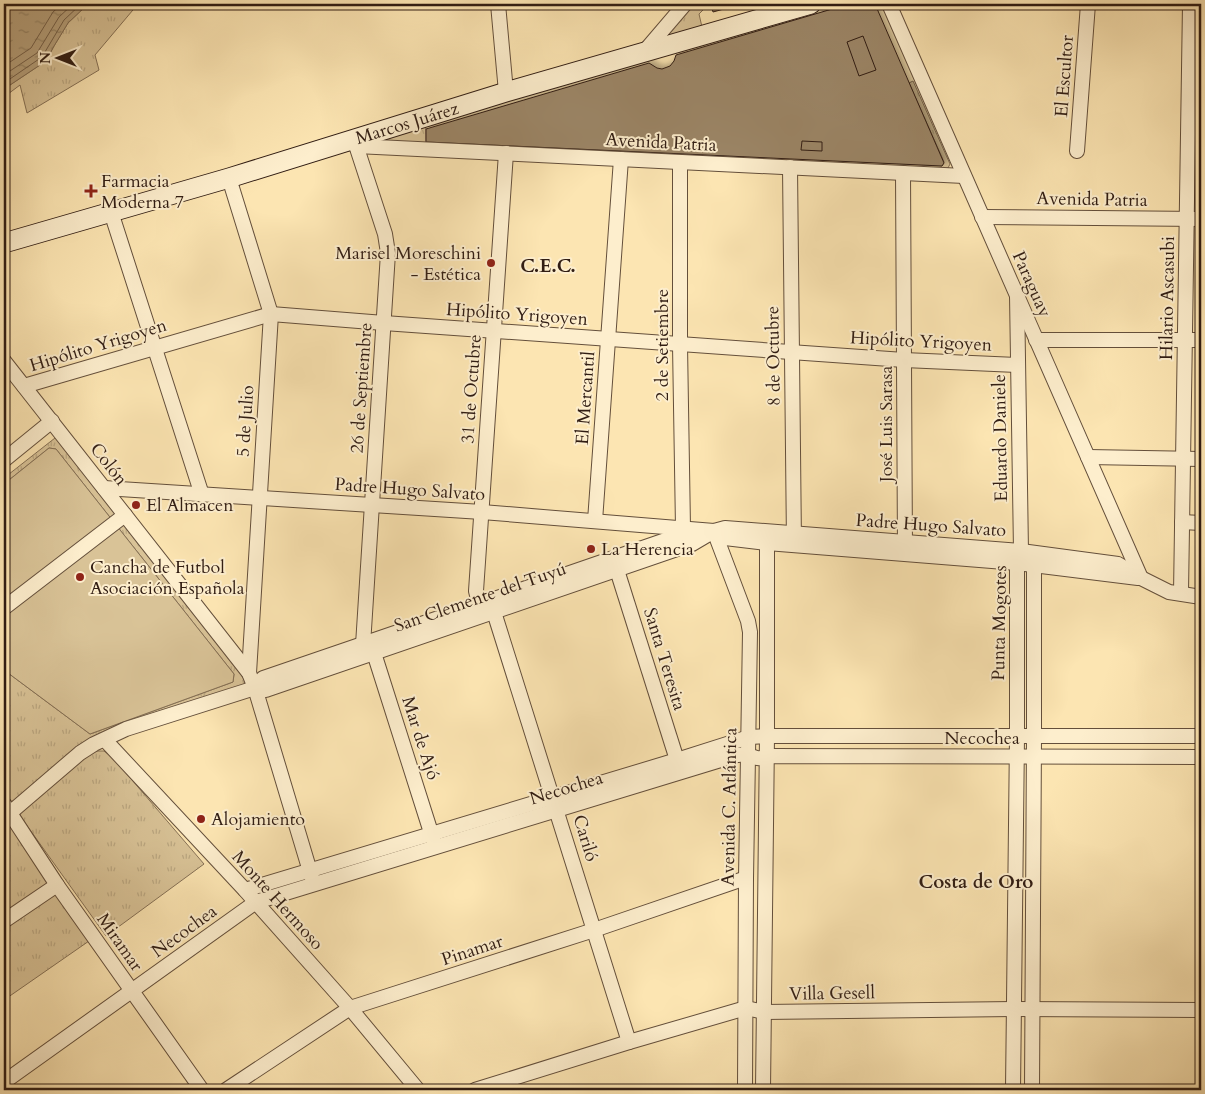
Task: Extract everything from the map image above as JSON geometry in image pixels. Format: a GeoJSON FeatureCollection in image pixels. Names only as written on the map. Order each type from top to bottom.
{"type":"FeatureCollection","features":[{"type":"Feature","properties":{"kind":"main road","name":"Marcos Juárez"},"geometry":{"type":"LineString","coordinates":[[4,243],[355,142],[506,92],[811,4]]}},
{"type":"Feature","properties":{"kind":"street"},"geometry":{"type":"LineString","coordinates":[[498,4],[506,92]]}},
{"type":"Feature","properties":{"kind":"street"},"geometry":{"type":"LineString","coordinates":[[644,52],[685,4]]}},
{"type":"Feature","properties":{"kind":"street","name":"Paraguay"},"geometry":{"type":"LineString","coordinates":[[889,4],[1141,578]]}},
{"type":"Feature","properties":{"kind":"street","name":"El Escultor"},"geometry":{"type":"LineString","coordinates":[[1077,151],[1088,4]]}},
{"type":"Feature","properties":{"kind":"street","name":"Hilario Ascasubi"},"geometry":{"type":"LineString","coordinates":[[1181,593],[1187,219],[1195,102],[1190,4]]}},
{"type":"Feature","properties":{"kind":"street","name":"Avenida Patria"},"geometry":{"type":"LineString","coordinates":[[355,142],[506,153],[964,176]]}},
{"type":"Feature","properties":{"kind":"street","name":"26 de Septiembre"},"geometry":{"type":"LineString","coordinates":[[355,142],[385,234],[388,253],[372,505],[368,649]]}},
{"type":"Feature","properties":{"kind":"street","name":"31 de Octubre"},"geometry":{"type":"LineString","coordinates":[[478,600],[476,591],[506,153]]}},
{"type":"Feature","properties":{"kind":"street","name":"El Mercantil"},"geometry":{"type":"LineString","coordinates":[[595,521],[621,159]]}},
{"type":"Feature","properties":{"kind":"street","name":"2 de Setiembre"},"geometry":{"type":"LineString","coordinates":[[680,162],[683,528]]}},
{"type":"Feature","properties":{"kind":"street","name":"8 de Octubre"},"geometry":{"type":"LineString","coordinates":[[790,167],[794,540]]}},
{"type":"Feature","properties":{"kind":"street","name":"José Luis Sarasa"},"geometry":{"type":"LineString","coordinates":[[903,173],[905,548]]}},
{"type":"Feature","properties":{"kind":"street","name":"5 de Julio"},"geometry":{"type":"LineString","coordinates":[[229,178],[271,314],[248,673]]}},
{"type":"Feature","properties":{"kind":"street"},"geometry":{"type":"LineString","coordinates":[[111,212],[202,495]]}},
{"type":"Feature","properties":{"kind":"street","name":"Avenida Patria"},"geometry":{"type":"LineString","coordinates":[[982,217],[1201,219]]}},
{"type":"Feature","properties":{"kind":"street","name":"Eduardo Daniele"},"geometry":{"type":"LineString","coordinates":[[1017,295],[1019,557]]}},
{"type":"Feature","properties":{"kind":"street","name":"Hipólito Yrigoyen"},"geometry":{"type":"LineString","coordinates":[[24,386],[271,314],[384,324],[792,353],[1017,365]]}},
{"type":"Feature","properties":{"kind":"street"},"geometry":{"type":"LineString","coordinates":[[1036,340],[1201,340]]}},
{"type":"Feature","properties":{"kind":"street","name":"Colón"},"geometry":{"type":"LineString","coordinates":[[4,361],[248,673],[255,688],[314,885]]}},
{"type":"Feature","properties":{"kind":"street"},"geometry":{"type":"LineString","coordinates":[[4,460],[52,422]]}},
{"type":"Feature","properties":{"kind":"street"},"geometry":{"type":"LineString","coordinates":[[1088,457],[1201,459]]}},
{"type":"Feature","properties":{"kind":"street","name":"Padre Hugo Salvato"},"geometry":{"type":"LineString","coordinates":[[104,488],[482,512],[714,531],[725,528],[767,538],[1118,564],[1169,592],[1201,593]]}},
{"type":"Feature","properties":{"kind":"street"},"geometry":{"type":"LineString","coordinates":[[4,608],[125,515]]}},
{"type":"Feature","properties":{"kind":"street"},"geometry":{"type":"LineString","coordinates":[[1182,522],[1201,523]]}},
{"type":"Feature","properties":{"kind":"street"},"geometry":{"type":"LineString","coordinates":[[683,528],[692,544]]}},
{"type":"Feature","properties":{"kind":"street","name":"San Clemente del Tuyú"},"geometry":{"type":"LineString","coordinates":[[368,649],[478,600],[677,536],[683,528]]}},
{"type":"Feature","properties":{"kind":"street","name":"San Clemente del Tuyú"},"geometry":{"type":"LineString","coordinates":[[7,809],[87,748],[126,729],[255,688],[262,678],[494,612],[692,544],[714,531]]}},
{"type":"Feature","properties":{"kind":"street","name":"Avenida C. Atlántica"},"geometry":{"type":"LineString","coordinates":[[714,531],[748,621],[750,644],[745,1090]]}},
{"type":"Feature","properties":{"kind":"street","name":"Avenida C. Atlántica"},"geometry":{"type":"LineString","coordinates":[[763,1090],[767,756],[767,538]]}},
{"type":"Feature","properties":{"kind":"street","name":"Punta Mogotes"},"geometry":{"type":"LineString","coordinates":[[1013,1090],[1019,557],[1034,565],[1032,1090]]}},
{"type":"Feature","properties":{"kind":"street","name":"Padre Hugo Salvato"},"geometry":{"type":"LineString","coordinates":[[1034,565],[1141,578]]}},
{"type":"Feature","properties":{"kind":"street","name":"Santa Teresita"},"geometry":{"type":"LineString","coordinates":[[617,570],[677,760]]}},
{"type":"Feature","properties":{"kind":"street","name":"Padre Hugo Salvato"},"geometry":{"type":"LineString","coordinates":[[1181,593],[1201,597]]}},
{"type":"Feature","properties":{"kind":"street"},"geometry":{"type":"LineString","coordinates":[[478,600],[494,612]]}},
{"type":"Feature","properties":{"kind":"street","name":"Cariló"},"geometry":{"type":"LineString","coordinates":[[494,612],[629,1042]]}},
{"type":"Feature","properties":{"kind":"street","name":"Mar de Ajó"},"geometry":{"type":"LineString","coordinates":[[368,649],[436,848]]}},
{"type":"Feature","properties":{"kind":"street","name":"Necochea"},"geometry":{"type":"LineString","coordinates":[[245,890],[749,737],[1201,736]]}},
{"type":"Feature","properties":{"kind":"street","name":"Monte Hermoso"},"geometry":{"type":"LineString","coordinates":[[105,740],[256,902],[350,1008],[418,1090]]}},
{"type":"Feature","properties":{"kind":"street","name":"Necochea"},"geometry":{"type":"LineString","coordinates":[[4,1082],[256,902],[737,755],[748,755],[754,758],[767,756],[1201,757]]}},
{"type":"Feature","properties":{"kind":"street","name":"Miramar"},"geometry":{"type":"LineString","coordinates":[[7,809],[57,885],[202,1090]]}},
{"type":"Feature","properties":{"kind":"street","name":"Pinamar"},"geometry":{"type":"LineString","coordinates":[[226,1090],[350,1008],[594,930],[746,878]]}},
{"type":"Feature","properties":{"kind":"street"},"geometry":{"type":"LineString","coordinates":[[4,921],[57,885]]}},
{"type":"Feature","properties":{"kind":"street","name":"Villa Gesell"},"geometry":{"type":"LineString","coordinates":[[475,1090],[746,1008],[764,1012],[1201,1010]]}},
{"type":"Feature","properties":{"kind":"green space"},"geometry":{"type":"Polygon","coordinates":[[[88,4],[138,4],[95,55],[99,70],[27,113],[20,85],[4,97],[4,89],[46,61],[68,23],[88,4]]]}},
{"type":"Feature","properties":{"kind":"green space"},"geometry":{"type":"Polygon","coordinates":[[[687,8],[705,8],[699,14],[702,27],[668,36],[667,34],[687,8]]]}},
{"type":"Feature","properties":{"kind":"green space"},"geometry":{"type":"Polygon","coordinates":[[[913,81],[950,164],[946,169],[381,140],[424,125],[426,129],[426,142],[942,166],[944,162],[909,83],[913,81]]]}},
{"type":"Feature","properties":{"kind":"green space"},"geometry":{"type":"Polygon","coordinates":[[[55,438],[58,439],[245,677],[245,683],[150,717],[14,801],[11,801],[7,800],[4,796],[4,670],[90,734],[233,682],[234,674],[56,449],[49,448],[4,484],[4,478],[55,438]]]}},
{"type":"Feature","properties":{"kind":"green space","name":"Cancha de Futbol Asociación Española"},"geometry":{"type":"Polygon","coordinates":[[[49,448],[56,449],[234,674],[233,682],[90,734],[4,670],[4,484],[49,448]]]}},
{"type":"Feature","properties":{"kind":"green space"},"geometry":{"type":"Polygon","coordinates":[[[98,751],[104,751],[114,759],[204,864],[106,936],[20,816],[20,813],[78,763],[98,751]]]}},
{"type":"Feature","properties":{"kind":"green space"},"geometry":{"type":"Polygon","coordinates":[[[4,814],[89,941],[4,1000],[4,814]]]}},
{"type":"Feature","properties":{"kind":"water"},"geometry":{"type":"Polygon","coordinates":[[[4,4],[88,4],[68,23],[46,61],[4,89],[4,4]]]}},
{"type":"Feature","properties":{"kind":"building"},"geometry":{"type":"Polygon","coordinates":[[[734,4],[731,7],[713,12],[711,5],[734,4]]]}},
{"type":"Feature","properties":{"kind":"building"},"geometry":{"type":"Polygon","coordinates":[[[849,4],[875,4],[944,163],[942,166],[426,142],[426,129],[649,63],[662,69],[670,66],[676,55],[849,4]]]}},
{"type":"Feature","properties":{"kind":"building"},"geometry":{"type":"Polygon","coordinates":[[[863,36],[876,70],[859,76],[847,42],[863,36]]]}},
{"type":"Feature","properties":{"kind":"building"},"geometry":{"type":"Polygon","coordinates":[[[802,141],[822,142],[822,151],[801,150],[802,141]]]}},
{"type":"Feature","properties":{"kind":"place","name":"Farmacia Moderna 7"},"geometry":{"type":"Point","coordinates":[91,191]}},
{"type":"Feature","properties":{"kind":"place","name":"Marisel Moreschini - Estética"},"geometry":{"type":"Point","coordinates":[491,263]}},
{"type":"Feature","properties":{"kind":"place","name":"El Almacen"},"geometry":{"type":"Point","coordinates":[136,505]}},
{"type":"Feature","properties":{"kind":"place","name":"La Herencia"},"geometry":{"type":"Point","coordinates":[591,549]}},
{"type":"Feature","properties":{"kind":"place","name":"Cancha de Futbol Asociación Española"},"geometry":{"type":"Point","coordinates":[80,577]}},
{"type":"Feature","properties":{"kind":"place","name":"Alojamiento"},"geometry":{"type":"Point","coordinates":[201,819]}},
{"type":"Feature","properties":{"kind":"district","name":"C.E.C."},"geometry":{"type":"Point","coordinates":[548,265]}},
{"type":"Feature","properties":{"kind":"district","name":"Costa de Oro"},"geometry":{"type":"Point","coordinates":[976,881]}}]}
